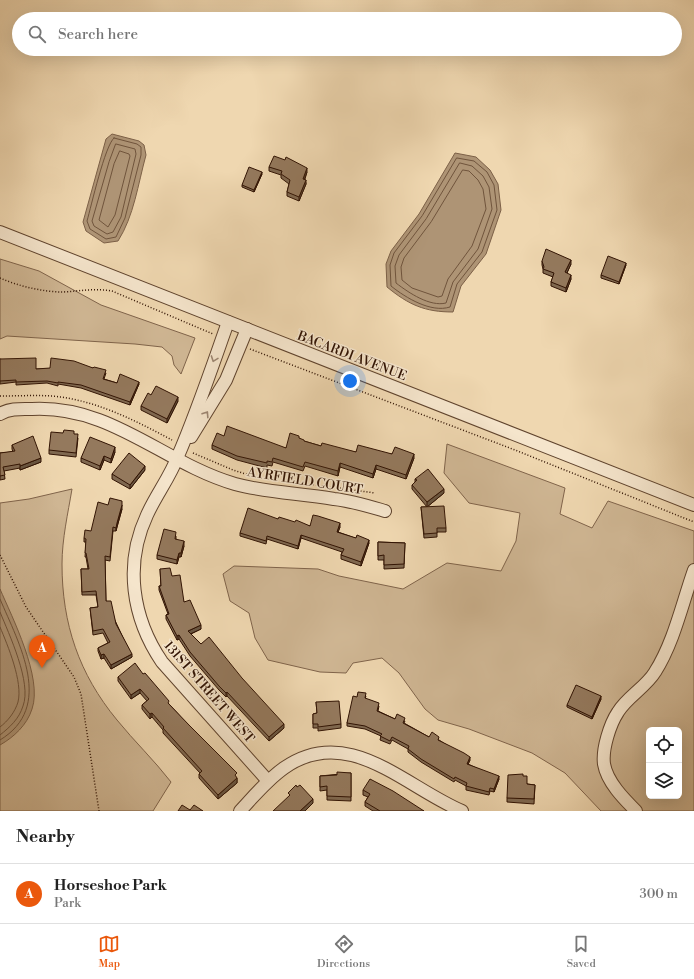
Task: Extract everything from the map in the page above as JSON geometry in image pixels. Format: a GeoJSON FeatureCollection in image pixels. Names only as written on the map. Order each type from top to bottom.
{"type":"FeatureCollection","features":[{"type":"Feature","properties":{"kind":"street","name":"BACARDI AVENUE"},"geometry":{"type":"LineString","coordinates":[[0,232],[694,505]]}},
{"type":"Feature","properties":{"kind":"street","name":"131ST STREET WEST"},"geometry":{"type":"LineString","coordinates":[[228,322],[178,458],[146,516],[135,549],[133,585],[140,620],[149,642],[162,662],[268,781]]}},
{"type":"Feature","properties":{"kind":"street"},"geometry":{"type":"LineString","coordinates":[[178,458],[216,397],[232,367],[247,329]]}},
{"type":"Feature","properties":{"kind":"street","name":"AYRFIELD COURT"},"geometry":{"type":"LineString","coordinates":[[0,414],[8,410],[46,408],[76,412],[120,427],[217,478],[250,488],[283,494],[334,498],[385,511]]}},
{"type":"Feature","properties":{"kind":"street"},"geometry":{"type":"LineString","coordinates":[[636,811],[627,802],[612,781],[604,764],[606,737],[618,712],[654,674],[665,655],[694,570]]}},
{"type":"Feature","properties":{"kind":"street"},"geometry":{"type":"LineString","coordinates":[[240,811],[268,781],[286,766],[306,757],[324,753],[346,753],[372,761],[462,811]]}},
{"type":"Feature","properties":{"kind":"path"},"geometry":{"type":"LineString","coordinates":[[0,278],[8,282],[53,291],[112,290],[222,338]]}},
{"type":"Feature","properties":{"kind":"path"},"geometry":{"type":"LineString","coordinates":[[241,345],[515,450],[694,522]]}},
{"type":"Feature","properties":{"kind":"path"},"geometry":{"type":"LineString","coordinates":[[193,453],[233,470],[261,478]]}},
{"type":"Feature","properties":{"kind":"path"},"geometry":{"type":"LineString","coordinates":[[310,484],[375,493]]}},
{"type":"Feature","properties":{"kind":"path"},"geometry":{"type":"LineString","coordinates":[[0,555],[26,607],[74,677],[78,688],[99,811]]}},
{"type":"Feature","properties":{"kind":"shaded area"},"geometry":{"type":"Polygon","coordinates":[[[0,259],[39,271],[101,305],[195,338],[181,374],[174,365],[172,356],[162,347],[7,336],[0,339],[0,259]]]}},
{"type":"Feature","properties":{"kind":"shaded area"},"geometry":{"type":"Polygon","coordinates":[[[447,444],[565,488],[560,514],[592,528],[608,501],[694,531],[694,811],[601,811],[565,773],[532,753],[469,729],[438,720],[425,709],[399,673],[382,658],[353,663],[346,673],[320,672],[268,660],[255,638],[249,613],[230,601],[223,574],[234,566],[318,569],[339,576],[403,589],[447,563],[501,571],[516,541],[520,513],[469,503],[444,473],[447,444]]]}},
{"type":"Feature","properties":{"kind":"shaded area"},"geometry":{"type":"Polygon","coordinates":[[[72,489],[62,555],[65,607],[69,628],[75,647],[92,685],[117,720],[171,782],[153,811],[0,811],[0,503],[29,499],[72,489]]]}},
{"type":"Feature","properties":{"kind":"water"},"geometry":{"type":"Polygon","coordinates":[[[112,134],[139,141],[144,145],[146,155],[135,200],[128,221],[118,241],[104,243],[86,231],[83,222],[106,139],[112,134]]]}},
{"type":"Feature","properties":{"kind":"water"},"geometry":{"type":"Polygon","coordinates":[[[455,153],[476,157],[490,170],[498,184],[501,210],[486,254],[461,286],[453,312],[443,312],[426,309],[410,303],[387,287],[386,264],[391,251],[419,214],[455,153]]]}},
{"type":"Feature","properties":{"kind":"water"},"geometry":{"type":"Polygon","coordinates":[[[0,589],[25,648],[33,681],[34,696],[32,709],[27,720],[15,734],[0,745],[0,589]]]}},
{"type":"Feature","properties":{"kind":"building"},"geometry":{"type":"Polygon","coordinates":[[[274,156],[285,160],[286,157],[307,168],[303,179],[306,180],[299,197],[287,192],[290,180],[281,174],[282,171],[269,167],[274,156]]]}},
{"type":"Feature","properties":{"kind":"building"},"geometry":{"type":"Polygon","coordinates":[[[249,167],[262,172],[254,190],[242,185],[249,167]]]}},
{"type":"Feature","properties":{"kind":"building"},"geometry":{"type":"Polygon","coordinates":[[[546,249],[571,260],[565,272],[571,275],[566,288],[551,282],[554,273],[543,269],[544,267],[542,261],[546,249]]]}},
{"type":"Feature","properties":{"kind":"building"},"geometry":{"type":"Polygon","coordinates":[[[608,256],[626,263],[619,282],[601,275],[608,256]]]}},
{"type":"Feature","properties":{"kind":"building"},"geometry":{"type":"Polygon","coordinates":[[[36,358],[36,369],[50,368],[51,358],[74,361],[93,368],[106,370],[103,379],[117,383],[120,374],[139,382],[130,402],[81,385],[47,381],[0,381],[0,359],[36,358]]]}},
{"type":"Feature","properties":{"kind":"building"},"geometry":{"type":"Polygon","coordinates":[[[156,386],[178,397],[167,419],[141,406],[148,393],[151,395],[156,386]]]}},
{"type":"Feature","properties":{"kind":"building"},"geometry":{"type":"Polygon","coordinates":[[[227,426],[286,448],[290,433],[299,436],[299,438],[304,441],[321,446],[322,443],[356,452],[358,445],[392,454],[395,447],[414,454],[406,475],[376,465],[373,474],[340,463],[338,471],[305,462],[303,467],[273,458],[272,462],[267,461],[267,463],[237,456],[212,445],[217,433],[224,436],[227,426]]]}},
{"type":"Feature","properties":{"kind":"building"},"geometry":{"type":"Polygon","coordinates":[[[64,430],[74,431],[74,434],[78,434],[76,453],[49,450],[51,432],[63,433],[64,430]]]}},
{"type":"Feature","properties":{"kind":"building"},"geometry":{"type":"Polygon","coordinates":[[[33,436],[41,458],[20,466],[20,464],[3,467],[5,475],[0,476],[0,453],[15,451],[12,445],[33,436]]]}},
{"type":"Feature","properties":{"kind":"building"},"geometry":{"type":"Polygon","coordinates":[[[90,437],[115,447],[111,459],[104,456],[100,466],[81,458],[90,437]]]}},
{"type":"Feature","properties":{"kind":"building"},"geometry":{"type":"Polygon","coordinates":[[[129,453],[145,466],[130,485],[112,474],[129,453]]]}},
{"type":"Feature","properties":{"kind":"building"},"geometry":{"type":"Polygon","coordinates":[[[428,469],[444,489],[427,502],[412,485],[417,480],[415,479],[428,469]]]}},
{"type":"Feature","properties":{"kind":"building"},"geometry":{"type":"Polygon","coordinates":[[[110,498],[122,501],[122,505],[116,528],[113,527],[110,557],[105,556],[106,601],[111,601],[116,624],[132,654],[111,665],[104,654],[101,655],[98,648],[110,642],[103,629],[93,631],[90,608],[98,607],[96,591],[82,592],[81,569],[89,569],[85,553],[85,530],[91,531],[98,502],[108,505],[110,498]]]}},
{"type":"Feature","properties":{"kind":"building"},"geometry":{"type":"Polygon","coordinates":[[[444,506],[446,528],[437,528],[437,533],[424,534],[421,507],[444,506]]]}},
{"type":"Feature","properties":{"kind":"building"},"geometry":{"type":"Polygon","coordinates":[[[248,508],[278,519],[279,517],[295,522],[296,520],[310,526],[313,515],[340,523],[337,532],[356,538],[357,535],[369,540],[361,562],[341,555],[344,549],[301,535],[298,546],[267,536],[266,541],[240,533],[248,508]]]}},
{"type":"Feature","properties":{"kind":"building"},"geometry":{"type":"Polygon","coordinates":[[[164,529],[176,532],[175,539],[184,541],[181,553],[179,553],[177,560],[157,555],[164,529]]]}},
{"type":"Feature","properties":{"kind":"building"},"geometry":{"type":"Polygon","coordinates":[[[378,542],[405,543],[404,564],[384,565],[384,555],[378,556],[378,542]]]}},
{"type":"Feature","properties":{"kind":"building"},"geometry":{"type":"Polygon","coordinates":[[[170,568],[172,576],[180,575],[184,602],[190,600],[201,625],[188,631],[201,644],[209,637],[242,678],[284,724],[269,737],[227,692],[226,693],[219,686],[190,652],[179,635],[177,636],[166,615],[169,614],[159,586],[161,586],[160,569],[170,568]]]}},
{"type":"Feature","properties":{"kind":"building"},"geometry":{"type":"Polygon","coordinates":[[[135,663],[143,674],[145,673],[169,701],[168,703],[237,773],[235,775],[237,778],[218,795],[199,774],[202,771],[163,728],[164,727],[152,713],[150,714],[142,705],[149,699],[140,689],[131,695],[118,677],[135,663]]]}},
{"type":"Feature","properties":{"kind":"building"},"geometry":{"type":"Polygon","coordinates":[[[576,685],[601,696],[592,717],[567,705],[576,685]]]}},
{"type":"Feature","properties":{"kind":"building"},"geometry":{"type":"Polygon","coordinates":[[[358,692],[366,693],[365,698],[379,703],[377,711],[395,719],[397,714],[405,718],[403,723],[429,737],[432,732],[439,737],[438,740],[470,757],[467,764],[499,776],[494,789],[490,788],[489,792],[466,786],[467,783],[455,777],[454,779],[421,759],[408,749],[409,746],[392,737],[390,741],[380,736],[382,734],[365,726],[347,723],[353,696],[357,697],[358,692]]]}},
{"type":"Feature","properties":{"kind":"building"},"geometry":{"type":"Polygon","coordinates":[[[339,701],[341,724],[318,727],[318,724],[313,724],[313,714],[317,713],[316,702],[339,701]]]}},
{"type":"Feature","properties":{"kind":"building"},"geometry":{"type":"Polygon","coordinates":[[[337,772],[351,773],[351,797],[327,796],[327,786],[320,787],[320,776],[337,775],[337,772]]]}},
{"type":"Feature","properties":{"kind":"building"},"geometry":{"type":"Polygon","coordinates":[[[523,774],[523,776],[527,776],[527,784],[535,785],[534,799],[507,798],[508,775],[523,774]]]}},
{"type":"Feature","properties":{"kind":"building"},"geometry":{"type":"Polygon","coordinates":[[[370,779],[393,791],[424,811],[380,811],[365,802],[370,794],[363,790],[370,779]]]}},
{"type":"Feature","properties":{"kind":"building"},"geometry":{"type":"Polygon","coordinates":[[[296,785],[297,787],[300,785],[313,799],[300,811],[273,811],[290,795],[288,793],[296,785]]]}},
{"type":"Feature","properties":{"kind":"building"},"geometry":{"type":"Polygon","coordinates":[[[182,805],[190,810],[194,805],[203,811],[178,811],[182,805]]]}},
{"type":"Feature","properties":{"kind":"place","name":"Horseshoe Park"},"geometry":{"type":"Point","coordinates":[42,668]}}]}
